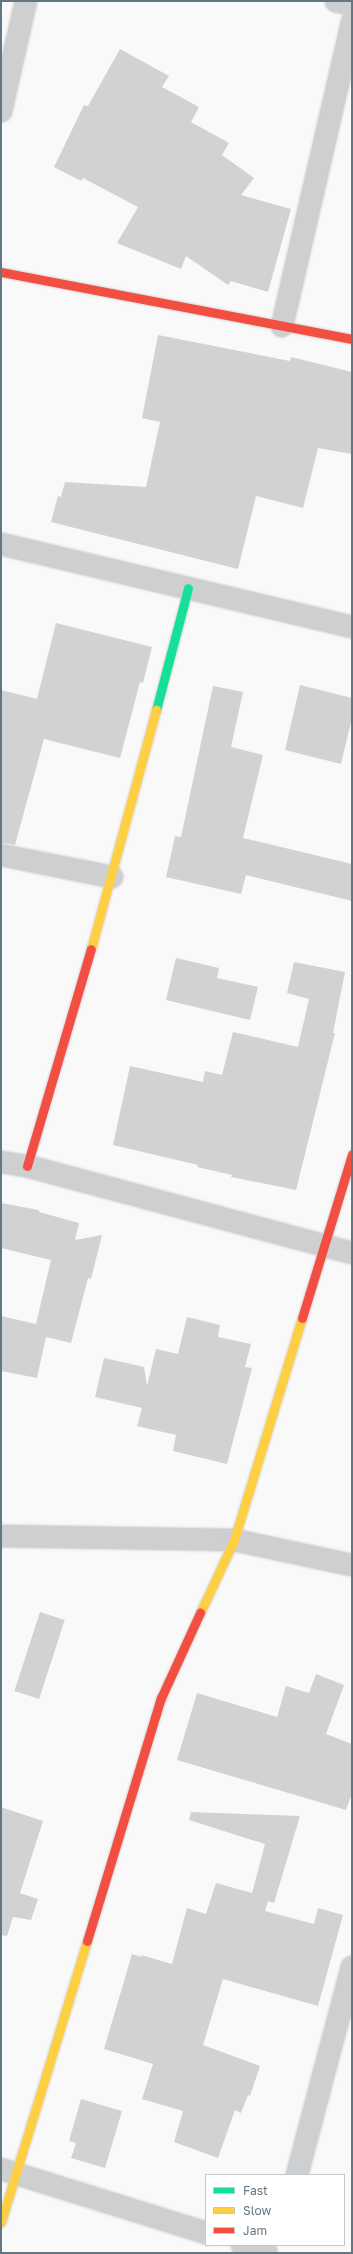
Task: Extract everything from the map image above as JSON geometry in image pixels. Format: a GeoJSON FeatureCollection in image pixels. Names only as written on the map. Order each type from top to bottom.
{"type":"FeatureCollection","features":[{"type":"Feature","properties":{"kind":"street"},"geometry":{"type":"LineString","coordinates":[[1,111],[26,1]]}},
{"type":"Feature","properties":{"kind":"street"},"geometry":{"type":"LineString","coordinates":[[336,1],[352,5]]}},
{"type":"Feature","properties":{"kind":"street"},"geometry":{"type":"LineString","coordinates":[[282,326],[352,22]]}},
{"type":"Feature","properties":{"kind":"street"},"geometry":{"type":"LineString","coordinates":[[1,272],[352,339]]}},
{"type":"Feature","properties":{"kind":"street"},"geometry":{"type":"LineString","coordinates":[[1,544],[352,627]]}},
{"type":"Feature","properties":{"kind":"street"},"geometry":{"type":"LineString","coordinates":[[27,1166],[112,877],[188,588]]}},
{"type":"Feature","properties":{"kind":"street"},"geometry":{"type":"LineString","coordinates":[[1,855],[112,877]]}},
{"type":"Feature","properties":{"kind":"street"},"geometry":{"type":"LineString","coordinates":[[1,2222],[8,2171],[161,1698],[234,1540],[352,1154]]}},
{"type":"Feature","properties":{"kind":"street"},"geometry":{"type":"LineString","coordinates":[[1,1162],[27,1166],[352,1253]]}},
{"type":"Feature","properties":{"kind":"street"},"geometry":{"type":"LineString","coordinates":[[1,1536],[234,1540],[352,1565]]}},
{"type":"Feature","properties":{"kind":"street"},"geometry":{"type":"LineString","coordinates":[[297,2174],[352,1967]]}},
{"type":"Feature","properties":{"kind":"street"},"geometry":{"type":"LineString","coordinates":[[8,2171],[205,2234]]}},
{"type":"Feature","properties":{"kind":"street"},"geometry":{"type":"LineString","coordinates":[[245,2246],[267,2253]]}},
{"type":"Feature","properties":{"kind":"building"},"geometry":{"type":"Polygon","coordinates":[[[120,49],[169,76],[162,87],[199,107],[191,122],[229,143],[222,155],[254,178],[241,195],[291,209],[268,292],[231,281],[228,285],[186,256],[181,269],[117,243],[138,207],[83,178],[81,181],[54,167],[84,105],[88,106],[120,49]]]}},
{"type":"Feature","properties":{"kind":"building"},"geometry":{"type":"Polygon","coordinates":[[[158,335],[290,361],[291,357],[352,372],[352,454],[318,448],[303,508],[256,496],[238,569],[51,522],[58,496],[61,497],[65,482],[146,487],[160,422],[142,418],[158,335]]]}},
{"type":"Feature","properties":{"kind":"building"},"geometry":{"type":"Polygon","coordinates":[[[56,623],[152,647],[143,683],[140,682],[120,758],[44,739],[15,845],[1,843],[1,690],[37,699],[56,623]]]}},
{"type":"Feature","properties":{"kind":"building"},"geometry":{"type":"Polygon","coordinates":[[[300,685],[352,698],[352,718],[341,764],[285,750],[300,685]]]}},
{"type":"Feature","properties":{"kind":"building"},"geometry":{"type":"Polygon","coordinates":[[[213,686],[243,692],[231,747],[263,755],[243,838],[352,864],[352,901],[246,875],[241,894],[166,877],[175,836],[181,837],[213,686]]]}},
{"type":"Feature","properties":{"kind":"building"},"geometry":{"type":"Polygon","coordinates":[[[176,958],[219,968],[217,978],[258,987],[250,1020],[166,1000],[176,958]]]}},
{"type":"Feature","properties":{"kind":"building"},"geometry":{"type":"Polygon","coordinates":[[[294,962],[345,972],[333,1033],[335,1033],[296,1190],[231,1177],[232,1175],[197,1167],[198,1165],[113,1145],[130,1066],[203,1082],[205,1071],[222,1075],[233,1032],[298,1047],[309,999],[287,993],[294,962]]]}},
{"type":"Feature","properties":{"kind":"building"},"geometry":{"type":"Polygon","coordinates":[[[1,1203],[39,1210],[39,1212],[79,1223],[75,1240],[102,1235],[91,1279],[88,1278],[71,1343],[46,1337],[37,1378],[1,1371],[1,1316],[36,1324],[51,1260],[1,1248],[1,1203]]]}},
{"type":"Feature","properties":{"kind":"building"},"geometry":{"type":"Polygon","coordinates":[[[187,1317],[220,1325],[218,1337],[251,1344],[245,1367],[252,1368],[227,1464],[173,1451],[176,1435],[137,1426],[142,1408],[95,1397],[104,1358],[144,1367],[147,1386],[156,1349],[178,1354],[187,1317]]]}},
{"type":"Feature","properties":{"kind":"building"},"geometry":{"type":"Polygon","coordinates":[[[40,1612],[65,1620],[39,1699],[14,1691],[40,1612]]]}},
{"type":"Feature","properties":{"kind":"building"},"geometry":{"type":"Polygon","coordinates":[[[316,1674],[344,1685],[326,1734],[352,1744],[352,1793],[346,1810],[177,1760],[197,1693],[277,1717],[286,1686],[309,1693],[316,1674]]]}},
{"type":"Feature","properties":{"kind":"building"},"geometry":{"type":"Polygon","coordinates":[[[1,1807],[43,1821],[20,1893],[38,1899],[31,1920],[13,1917],[7,1936],[1,1935],[1,1807]]]}},
{"type":"Feature","properties":{"kind":"building"},"geometry":{"type":"Polygon","coordinates":[[[191,1812],[300,1816],[274,1903],[268,1901],[265,1911],[314,1924],[318,1908],[343,1915],[318,2006],[223,1979],[203,2045],[260,2066],[250,2096],[248,2095],[241,2113],[235,2110],[218,2158],[174,2142],[183,2111],[142,2099],[153,2064],[104,2049],[132,1954],[141,1957],[141,1955],[172,1964],[187,1908],[206,1914],[216,1883],[252,1893],[265,1844],[189,1820],[191,1812]]]}},
{"type":"Feature","properties":{"kind":"building"},"geometry":{"type":"Polygon","coordinates":[[[81,2099],[122,2111],[105,2168],[71,2158],[76,2143],[69,2141],[81,2099]]]}},
{"type":"Feature","properties":{"kind":"traffic: fast"},"geometry":{"type":"LineString","coordinates":[[156,710],[188,588]]}},
{"type":"Feature","properties":{"kind":"traffic: slow"},"geometry":{"type":"LineString","coordinates":[[91,949],[156,710]]}},
{"type":"Feature","properties":{"kind":"traffic: slow"},"geometry":{"type":"LineString","coordinates":[[200,1613],[234,1540],[302,1318]]}},
{"type":"Feature","properties":{"kind":"traffic: slow"},"geometry":{"type":"LineString","coordinates":[[1,2222],[87,1941]]}},
{"type":"Feature","properties":{"kind":"traffic: jam"},"geometry":{"type":"LineString","coordinates":[[1,272],[352,339]]}},
{"type":"Feature","properties":{"kind":"traffic: jam"},"geometry":{"type":"LineString","coordinates":[[27,1166],[91,949]]}},
{"type":"Feature","properties":{"kind":"traffic: jam"},"geometry":{"type":"LineString","coordinates":[[302,1318],[352,1154]]}},
{"type":"Feature","properties":{"kind":"traffic: jam"},"geometry":{"type":"LineString","coordinates":[[87,1941],[161,1698],[200,1613]]}}]}
